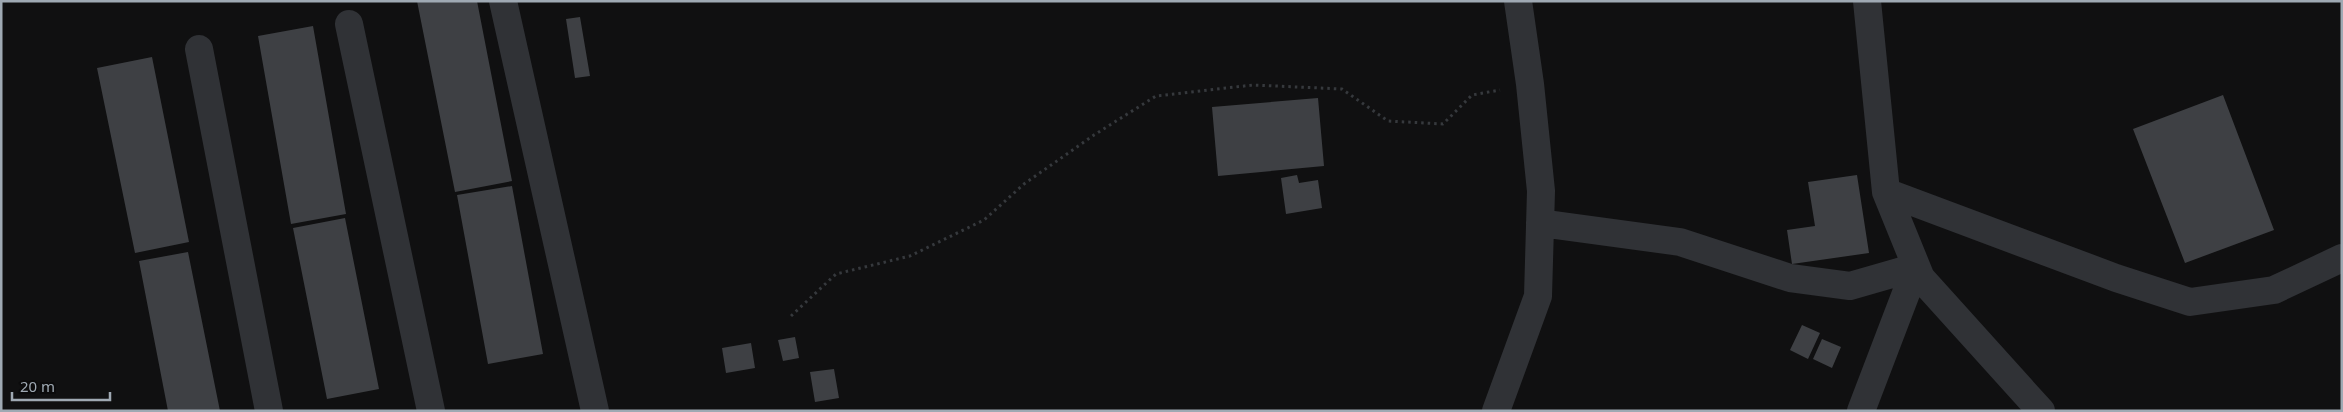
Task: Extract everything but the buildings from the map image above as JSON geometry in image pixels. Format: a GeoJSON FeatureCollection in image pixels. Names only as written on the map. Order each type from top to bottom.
{"type":"FeatureCollection","features":[{"type":"Feature","properties":{"kind":"lane"},"geometry":{"type":"LineString","coordinates":[[503,1],[595,411]]}},
{"type":"Feature","properties":{"kind":"lane"},"geometry":{"type":"LineString","coordinates":[[1496,411],[1538,296],[1541,191],[1530,84],[1518,1]]}},
{"type":"Feature","properties":{"kind":"lane"},"geometry":{"type":"LineString","coordinates":[[1867,1],[1886,192],[1916,267],[1921,278],[2040,411]]}},
{"type":"Feature","properties":{"kind":"lane"},"geometry":{"type":"LineString","coordinates":[[349,24],[431,411]]}},
{"type":"Feature","properties":{"kind":"lane"},"geometry":{"type":"LineString","coordinates":[[199,49],[269,411]]}},
{"type":"Feature","properties":{"kind":"lane"},"geometry":{"type":"LineString","coordinates":[[1886,192],[2116,278],[2190,302],[2274,290],[2342,258]]}},
{"type":"Feature","properties":{"kind":"lane"},"geometry":{"type":"LineString","coordinates":[[1540,223],[1680,242],[1790,278],[1850,286],[1916,267]]}},
{"type":"Feature","properties":{"kind":"lane"},"geometry":{"type":"LineString","coordinates":[[1861,411],[1916,267]]}},
{"type":"Feature","properties":{"kind":"path"},"geometry":{"type":"LineString","coordinates":[[791,316],[836,274],[910,256],[984,220],[1024,184],[1094,135],[1156,96],[1252,85],[1342,89],[1388,121],[1443,124],[1472,95],[1530,84]]}}]}
